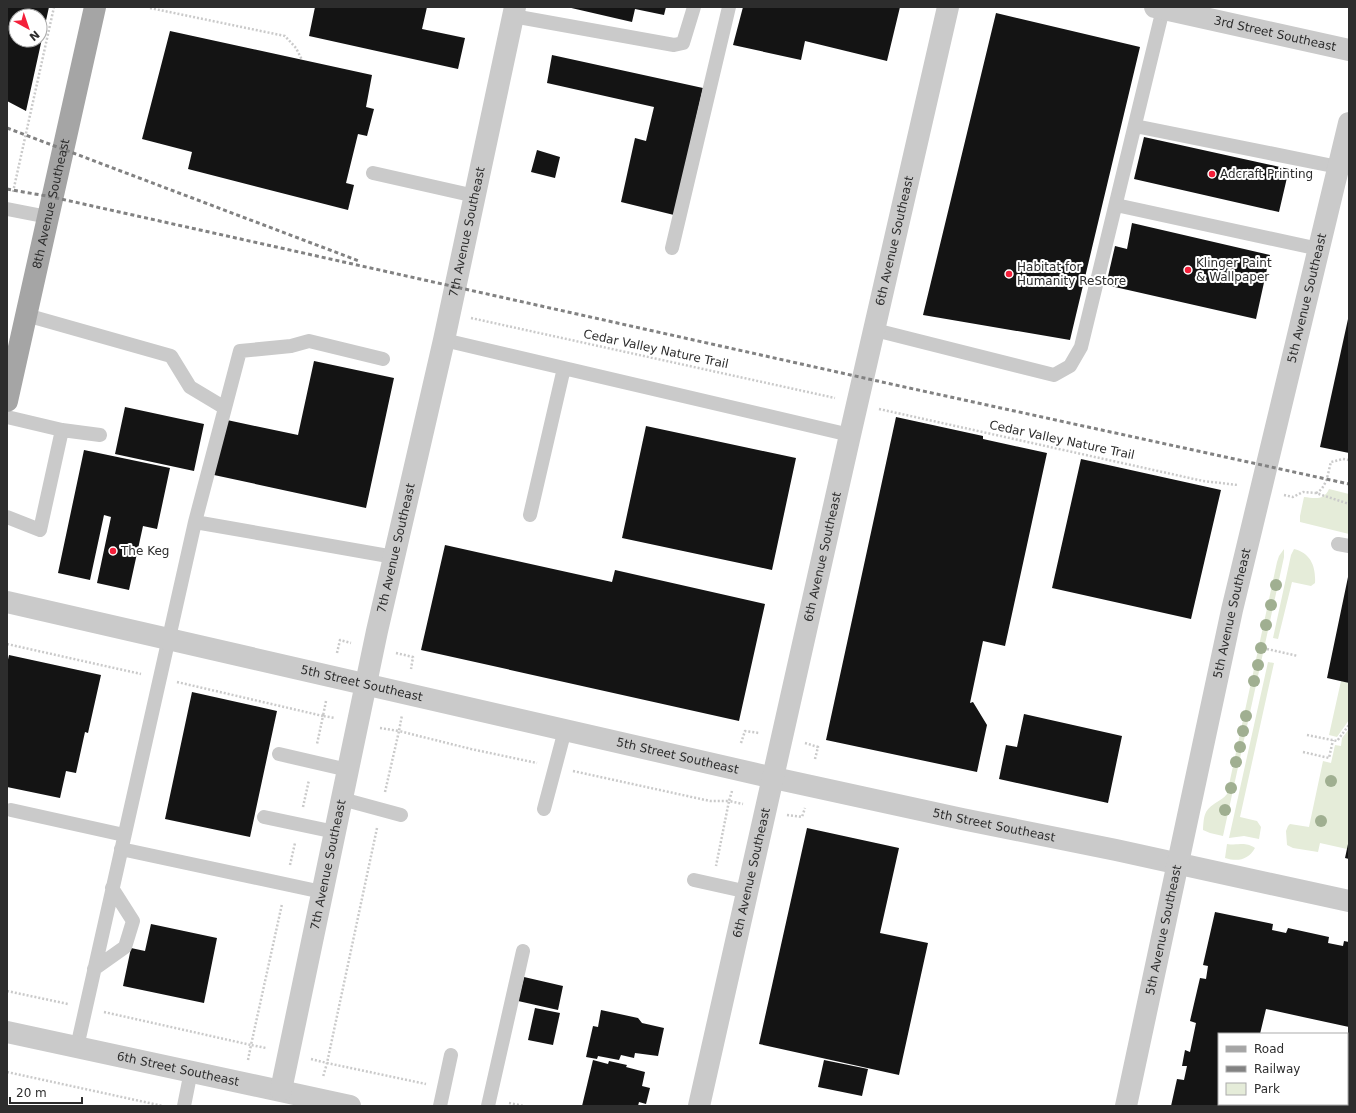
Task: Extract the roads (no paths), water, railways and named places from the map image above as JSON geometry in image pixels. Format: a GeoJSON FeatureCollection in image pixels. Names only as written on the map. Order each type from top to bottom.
{"type":"FeatureCollection","features":[{"type":"Feature","properties":{"kind":"main road","name":"8th Avenue Southeast"},"geometry":{"type":"LineString","coordinates":[[7,402],[11,364],[26,315],[95,7]]}},
{"type":"Feature","properties":{"kind":"street","name":"6th Avenue Southeast"},"geometry":{"type":"LineString","coordinates":[[700,1106],[850,435],[948,7]]}},
{"type":"Feature","properties":{"kind":"street","name":"3rd Street Southeast"},"geometry":{"type":"LineString","coordinates":[[1159,8],[1349,50]]}},
{"type":"Feature","properties":{"kind":"street","name":"7th Avenue Southeast"},"geometry":{"type":"LineString","coordinates":[[281,1090],[366,684],[444,340],[514,11]]}},
{"type":"Feature","properties":{"kind":"street","name":"5th Avenue Southeast"},"geometry":{"type":"LineString","coordinates":[[1126,1106],[1232,610],[1349,123]]}},
{"type":"Feature","properties":{"kind":"street","name":"5th Street Southeast"},"geometry":{"type":"LineString","coordinates":[[7,602],[774,778],[1349,901]]}},
{"type":"Feature","properties":{"kind":"street","name":"6th Street Southeast"},"geometry":{"type":"LineString","coordinates":[[7,1032],[350,1106]]}},
{"type":"Feature","properties":{"kind":"lane"},"geometry":{"type":"LineString","coordinates":[[514,11],[674,45],[683,43],[694,7]]}},
{"type":"Feature","properties":{"kind":"lane"},"geometry":{"type":"LineString","coordinates":[[672,248],[729,7]]}},
{"type":"Feature","properties":{"kind":"lane"},"geometry":{"type":"LineString","coordinates":[[875,330],[1054,375],[1070,366],[1081,347],[1135,126],[1159,8]]}},
{"type":"Feature","properties":{"kind":"lane"},"geometry":{"type":"LineString","coordinates":[[1135,126],[1338,167]]}},
{"type":"Feature","properties":{"kind":"lane"},"geometry":{"type":"LineString","coordinates":[[373,173],[475,196]]}},
{"type":"Feature","properties":{"kind":"lane"},"geometry":{"type":"LineString","coordinates":[[1116,205],[1319,249]]}},
{"type":"Feature","properties":{"kind":"lane"},"geometry":{"type":"LineString","coordinates":[[8,209],[48,217]]}},
{"type":"Feature","properties":{"kind":"lane"},"geometry":{"type":"LineString","coordinates":[[26,315],[171,356],[190,387],[225,408]]}},
{"type":"Feature","properties":{"kind":"lane"},"geometry":{"type":"LineString","coordinates":[[444,340],[850,435]]}},
{"type":"Feature","properties":{"kind":"lane"},"geometry":{"type":"LineString","coordinates":[[77,1047],[195,522],[240,351],[291,346],[309,341],[383,359]]}},
{"type":"Feature","properties":{"kind":"lane"},"geometry":{"type":"LineString","coordinates":[[530,515],[564,368]]}},
{"type":"Feature","properties":{"kind":"lane"},"geometry":{"type":"LineString","coordinates":[[7,417],[62,430],[100,435]]}},
{"type":"Feature","properties":{"kind":"lane"},"geometry":{"type":"LineString","coordinates":[[7,517],[40,530],[62,430]]}},
{"type":"Feature","properties":{"kind":"lane"},"geometry":{"type":"LineString","coordinates":[[195,522],[394,557]]}},
{"type":"Feature","properties":{"kind":"lane"},"geometry":{"type":"LineString","coordinates":[[544,809],[565,730]]}},
{"type":"Feature","properties":{"kind":"lane"},"geometry":{"type":"LineString","coordinates":[[279,754],[348,770]]}},
{"type":"Feature","properties":{"kind":"lane"},"geometry":{"type":"LineString","coordinates":[[342,799],[401,815]]}},
{"type":"Feature","properties":{"kind":"lane"},"geometry":{"type":"LineString","coordinates":[[11,810],[124,835]]}},
{"type":"Feature","properties":{"kind":"lane"},"geometry":{"type":"LineString","coordinates":[[264,817],[335,832]]}},
{"type":"Feature","properties":{"kind":"lane"},"geometry":{"type":"LineString","coordinates":[[121,849],[322,892]]}},
{"type":"Feature","properties":{"kind":"lane"},"geometry":{"type":"LineString","coordinates":[[694,880],[748,892]]}},
{"type":"Feature","properties":{"kind":"lane"},"geometry":{"type":"LineString","coordinates":[[94,969],[125,947],[132,921],[112,888]]}},
{"type":"Feature","properties":{"kind":"lane"},"geometry":{"type":"LineString","coordinates":[[488,1106],[523,951]]}},
{"type":"Feature","properties":{"kind":"lane"},"geometry":{"type":"LineString","coordinates":[[440,1106],[451,1055]]}},
{"type":"Feature","properties":{"kind":"lane"},"geometry":{"type":"LineString","coordinates":[[184,1106],[191,1071]]}},
{"type":"Feature","properties":{"kind":"railway"},"geometry":{"type":"LineString","coordinates":[[7,128],[359,261]]}},
{"type":"Feature","properties":{"kind":"railway"},"geometry":{"type":"LineString","coordinates":[[7,189],[52,197],[900,386],[1349,484]]}},
{"type":"Feature","properties":{"kind":"place","name":"Adcraft Printing"},"geometry":{"type":"Point","coordinates":[1212,174]}},
{"type":"Feature","properties":{"kind":"place","name":"Klinger Paint & Wallpaper"},"geometry":{"type":"Point","coordinates":[1188,270]}},
{"type":"Feature","properties":{"kind":"place","name":"Habitat for Humanity ReStore"},"geometry":{"type":"Point","coordinates":[1009,274]}},
{"type":"Feature","properties":{"kind":"place","name":"The Keg"},"geometry":{"type":"Point","coordinates":[113,551]}}]}
